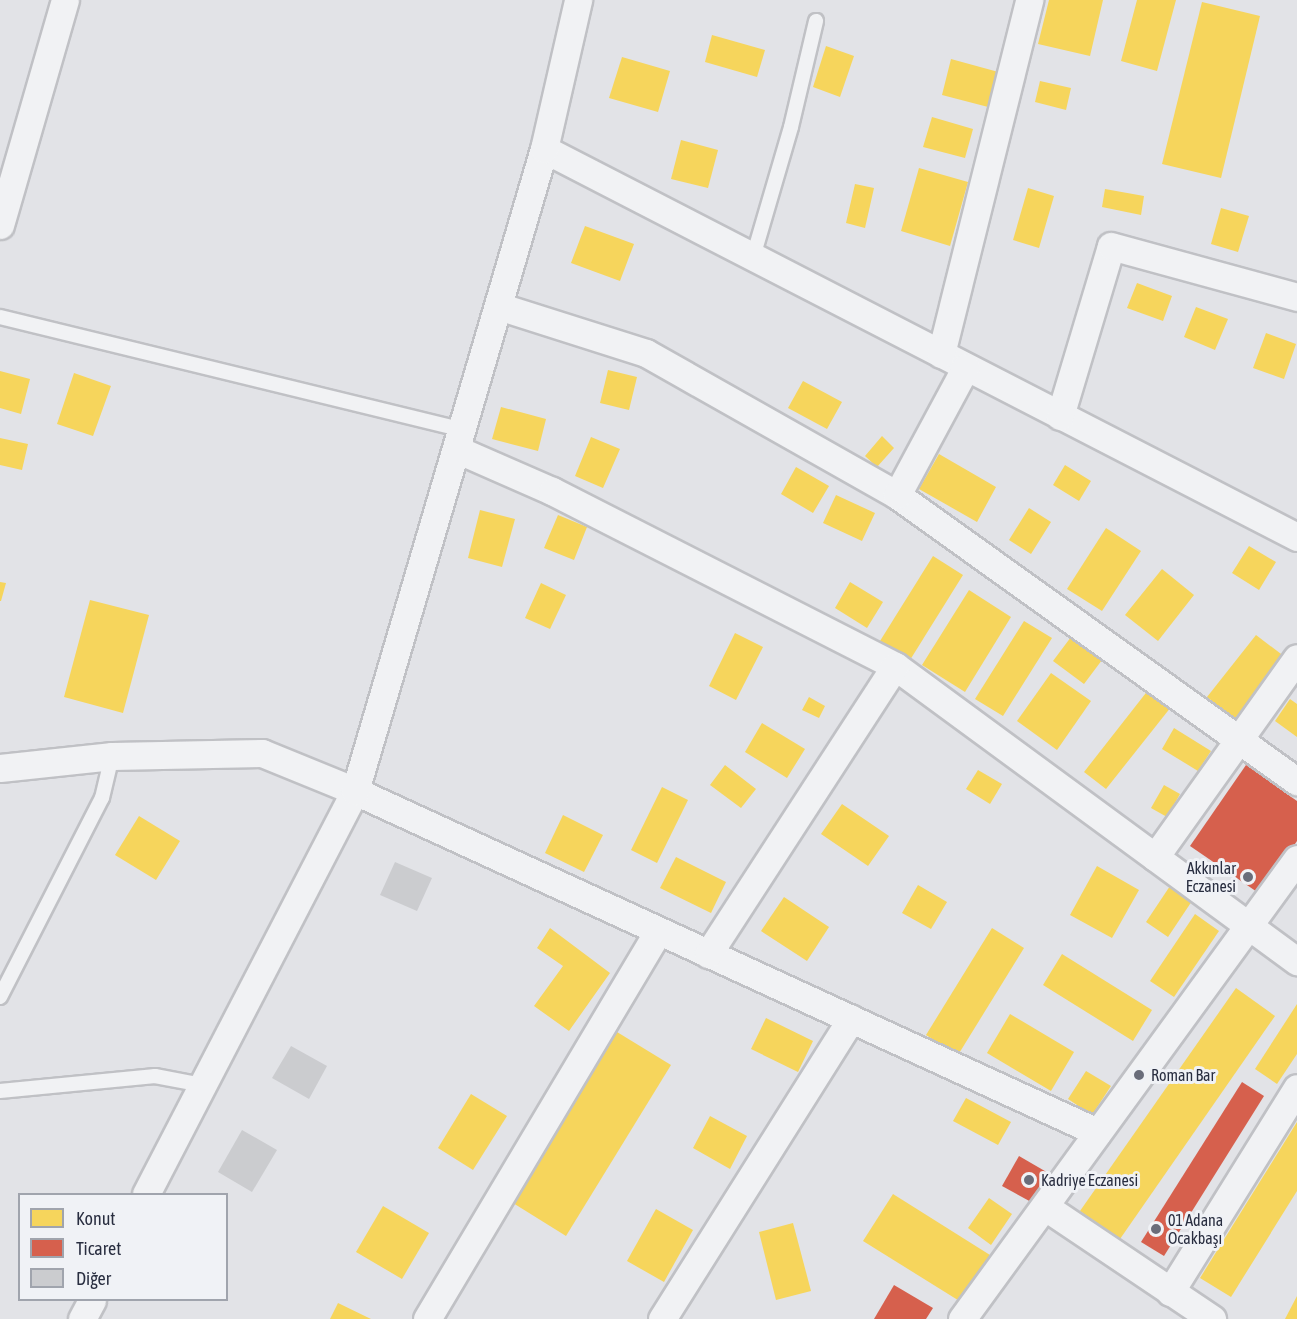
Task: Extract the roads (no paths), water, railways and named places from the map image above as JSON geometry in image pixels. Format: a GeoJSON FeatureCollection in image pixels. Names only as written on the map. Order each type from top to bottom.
{"type":"FeatureCollection","features":[{"type":"Feature","properties":{"kind":"street"},"geometry":{"type":"LineString","coordinates":[[0,225],[65,0]]}},
{"type":"Feature","properties":{"kind":"street"},"geometry":{"type":"LineString","coordinates":[[147,1193],[355,791],[544,149],[578,0]]}},
{"type":"Feature","properties":{"kind":"street"},"geometry":{"type":"LineString","coordinates":[[941,354],[1029,0]]}},
{"type":"Feature","properties":{"kind":"street"},"geometry":{"type":"LineString","coordinates":[[544,149],[1297,537]]}},
{"type":"Feature","properties":{"kind":"street"},"geometry":{"type":"LineString","coordinates":[[1060,416],[1111,246],[1297,297]]}},
{"type":"Feature","properties":{"kind":"street"},"geometry":{"type":"LineString","coordinates":[[498,306],[646,352],[897,495],[1297,781]]}},
{"type":"Feature","properties":{"kind":"street"},"geometry":{"type":"LineString","coordinates":[[897,495],[966,367]]}},
{"type":"Feature","properties":{"kind":"street"},"geometry":{"type":"LineString","coordinates":[[459,439],[552,491],[895,666],[1297,962]]}},
{"type":"Feature","properties":{"kind":"street"},"geometry":{"type":"LineString","coordinates":[[1155,857],[1240,741],[1297,658]]}},
{"type":"Feature","properties":{"kind":"street"},"geometry":{"type":"LineString","coordinates":[[708,954],[895,666]]}},
{"type":"Feature","properties":{"kind":"street"},"geometry":{"type":"LineString","coordinates":[[0,768],[112,756],[262,753],[355,791],[1097,1132]]}},
{"type":"Feature","properties":{"kind":"street"},"geometry":{"type":"LineString","coordinates":[[962,1319],[1022,1235],[1047,1208],[1097,1132],[1297,859]]}},
{"type":"Feature","properties":{"kind":"street"},"geometry":{"type":"LineString","coordinates":[[427,1319],[658,931]]}},
{"type":"Feature","properties":{"kind":"street"},"geometry":{"type":"LineString","coordinates":[[662,1319],[851,1019]]}},
{"type":"Feature","properties":{"kind":"street"},"geometry":{"type":"LineString","coordinates":[[1170,1292],[1297,1088]]}},
{"type":"Feature","properties":{"kind":"street"},"geometry":{"type":"LineString","coordinates":[[1047,1208],[1212,1319]]}},
{"type":"Feature","properties":{"kind":"street"},"geometry":{"type":"LineString","coordinates":[[82,1319],[91,1301]]}},
{"type":"Feature","properties":{"kind":"lane"},"geometry":{"type":"LineString","coordinates":[[753,257],[791,127],[816,21]]}},
{"type":"Feature","properties":{"kind":"lane"},"geometry":{"type":"LineString","coordinates":[[0,317],[459,439]]}},
{"type":"Feature","properties":{"kind":"lane"},"geometry":{"type":"LineString","coordinates":[[0,997],[102,798],[112,756]]}},
{"type":"Feature","properties":{"kind":"lane"},"geometry":{"type":"LineString","coordinates":[[0,1091],[155,1076],[203,1084]]}},
{"type":"Feature","properties":{"kind":"place","name":"Akkınlar Eczanesi"},"geometry":{"type":"Point","coordinates":[1248,877]}},
{"type":"Feature","properties":{"kind":"place","name":"Roman Bar"},"geometry":{"type":"Point","coordinates":[1139,1075]}},
{"type":"Feature","properties":{"kind":"place","name":"Kadriye Eczanesi"},"geometry":{"type":"Point","coordinates":[1029,1180]}},
{"type":"Feature","properties":{"kind":"place","name":"01 Adana Ocakbaşı"},"geometry":{"type":"Point","coordinates":[1156,1229]}}]}
